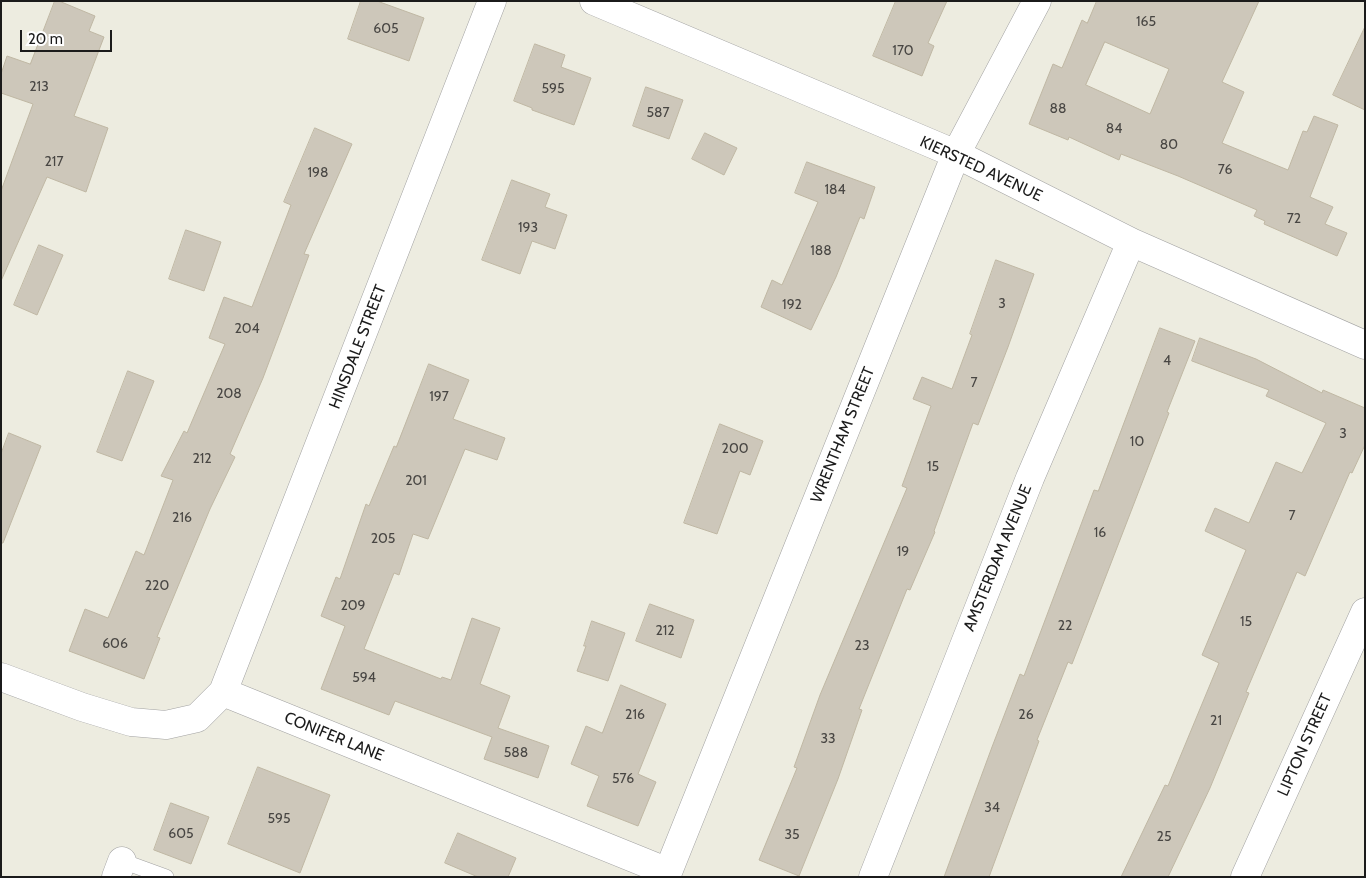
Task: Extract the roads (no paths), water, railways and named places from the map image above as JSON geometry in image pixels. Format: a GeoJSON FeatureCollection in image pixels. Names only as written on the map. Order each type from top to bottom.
{"type":"FeatureCollection","features":[{"type":"Feature","properties":{"kind":"street","name":"HINSDALE STREET"},"geometry":{"type":"LineString","coordinates":[[224,692],[492,1]]}},
{"type":"Feature","properties":{"kind":"street","name":"KIERSTED AVENUE"},"geometry":{"type":"LineString","coordinates":[[594,1],[956,154],[1131,242],[1362,338]]}},
{"type":"Feature","properties":{"kind":"street","name":"WRENTHAM STREET"},"geometry":{"type":"LineString","coordinates":[[667,875],[956,154],[1037,1]]}},
{"type":"Feature","properties":{"kind":"street","name":"AMSTERDAM AVENUE"},"geometry":{"type":"LineString","coordinates":[[872,877],[1030,478],[1131,242]]}},
{"type":"Feature","properties":{"kind":"street","name":"LIPTON STREET"},"geometry":{"type":"LineString","coordinates":[[1245,877],[1365,612]]}},
{"type":"Feature","properties":{"kind":"street"},"geometry":{"type":"LineString","coordinates":[[1,677],[82,707],[131,722],[166,725],[197,718],[224,692]]}},
{"type":"Feature","properties":{"kind":"street","name":"CONIFER LANE"},"geometry":{"type":"LineString","coordinates":[[224,692],[667,875]]}},
{"type":"Feature","properties":{"kind":"lane"},"geometry":{"type":"LineString","coordinates":[[119,869],[166,877]]}}]}
